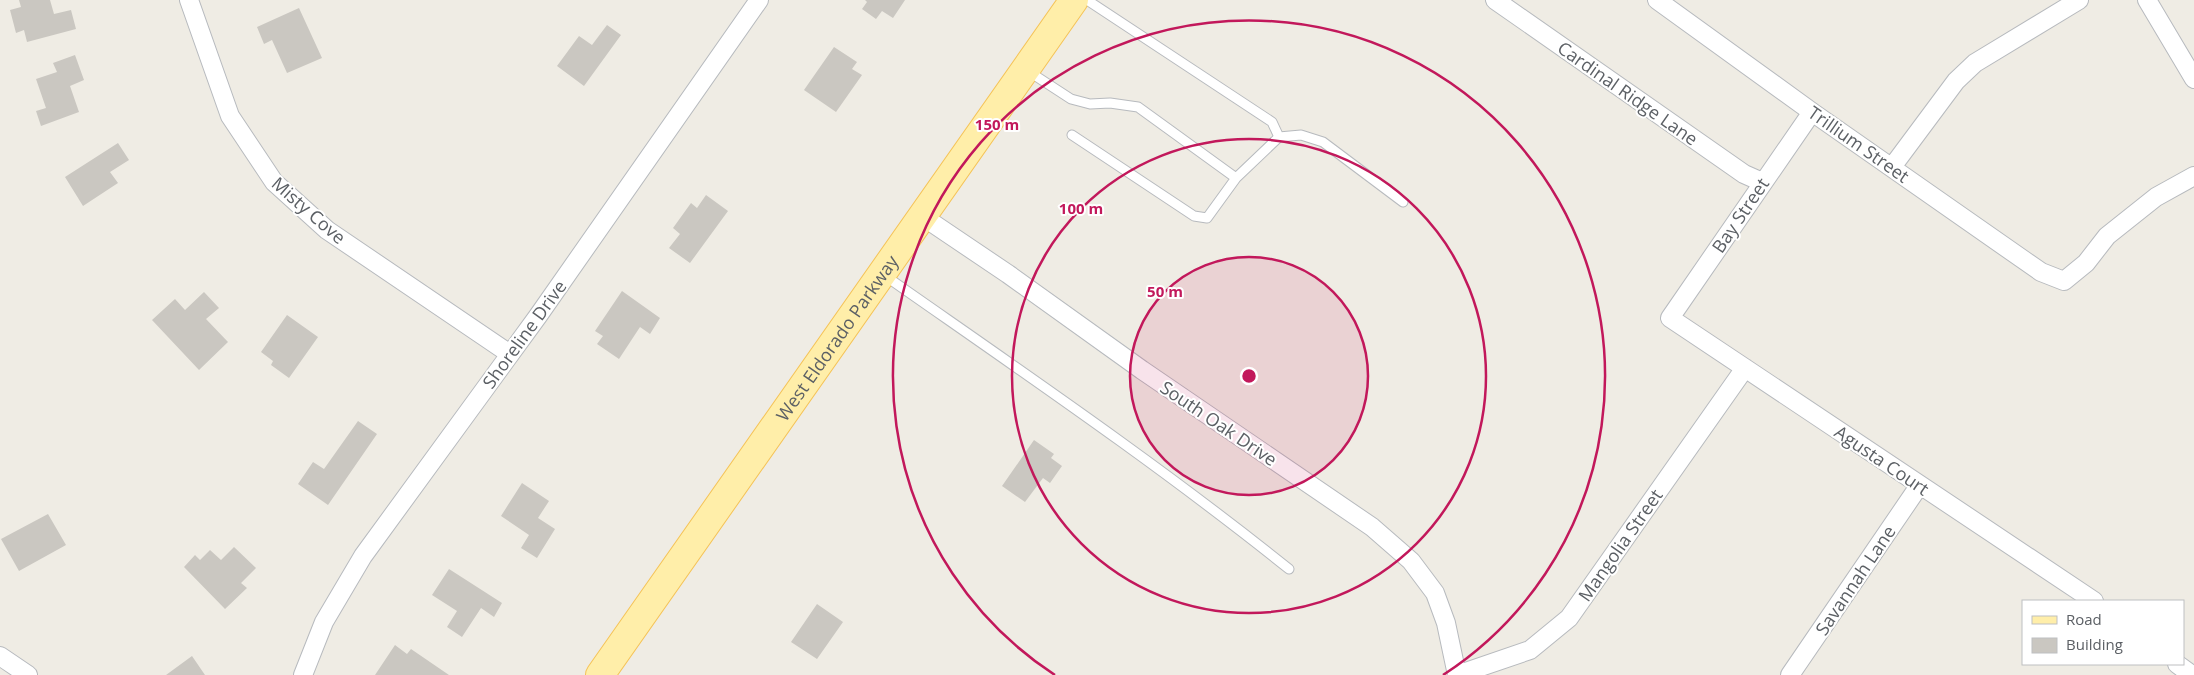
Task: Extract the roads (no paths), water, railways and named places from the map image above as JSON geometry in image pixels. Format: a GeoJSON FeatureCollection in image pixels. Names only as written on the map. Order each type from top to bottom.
{"type":"FeatureCollection","features":[{"type":"Feature","properties":{"kind":"main road","name":"West Eldorado Parkway"},"geometry":{"type":"LineString","coordinates":[[600,675],[1074,0]]}},
{"type":"Feature","properties":{"kind":"street","name":"Misty Cove"},"geometry":{"type":"LineString","coordinates":[[189,0],[230,116],[274,182],[327,230],[510,354]]}},
{"type":"Feature","properties":{"kind":"street","name":"Shoreline Drive"},"geometry":{"type":"LineString","coordinates":[[303,675],[324,622],[363,556],[510,354],[759,0]]}},
{"type":"Feature","properties":{"kind":"street","name":"Cardinal Ridge Lane"},"geometry":{"type":"LineString","coordinates":[[1495,0],[1744,174],[1762,182]]}},
{"type":"Feature","properties":{"kind":"street","name":"Trillium Street"},"geometry":{"type":"LineString","coordinates":[[1657,0],[1812,112],[2041,272],[2064,281],[2086,263],[2107,236],[2156,197],[2194,176]]}},
{"type":"Feature","properties":{"kind":"street"},"geometry":{"type":"LineString","coordinates":[[1892,167],[1956,81],[1975,63],[2079,0]]}},
{"type":"Feature","properties":{"kind":"street"},"geometry":{"type":"LineString","coordinates":[[2147,0],[2194,79]]}},
{"type":"Feature","properties":{"kind":"street","name":"Bay Street"},"geometry":{"type":"LineString","coordinates":[[1670,318],[1812,112]]}},
{"type":"Feature","properties":{"kind":"street","name":"South Oak Drive"},"geometry":{"type":"LineString","coordinates":[[922,216],[1008,274],[1142,370],[1372,527],[1411,561],[1435,593],[1446,623],[1457,675]]}},
{"type":"Feature","properties":{"kind":"street","name":"Agusta Court"},"geometry":{"type":"LineString","coordinates":[[1670,318],[2092,600]]}},
{"type":"Feature","properties":{"kind":"street","name":"Mangolia Street"},"geometry":{"type":"LineString","coordinates":[[1457,675],[1530,650],[1569,618],[1745,368]]}},
{"type":"Feature","properties":{"kind":"street","name":"Savannah Lane"},"geometry":{"type":"LineString","coordinates":[[1790,675],[1919,486]]}},
{"type":"Feature","properties":{"kind":"street"},"geometry":{"type":"LineString","coordinates":[[0,656],[28,675]]}},
{"type":"Feature","properties":{"kind":"street"},"geometry":{"type":"LineString","coordinates":[[2178,665],[2192,675]]}},
{"type":"Feature","properties":{"kind":"lane"},"geometry":{"type":"LineString","coordinates":[[1087,0],[1272,122],[1279,137]]}},
{"type":"Feature","properties":{"kind":"lane"},"geometry":{"type":"LineString","coordinates":[[1025,70],[1071,99],[1090,104],[1110,103],[1138,107],[1236,178]]}},
{"type":"Feature","properties":{"kind":"lane"},"geometry":{"type":"LineString","coordinates":[[1072,135],[1194,216],[1208,218],[1236,178],[1279,137],[1301,135],[1323,142],[1403,202]]}},
{"type":"Feature","properties":{"kind":"lane"},"geometry":{"type":"LineString","coordinates":[[882,274],[1192,492],[1288,569]]}}]}
